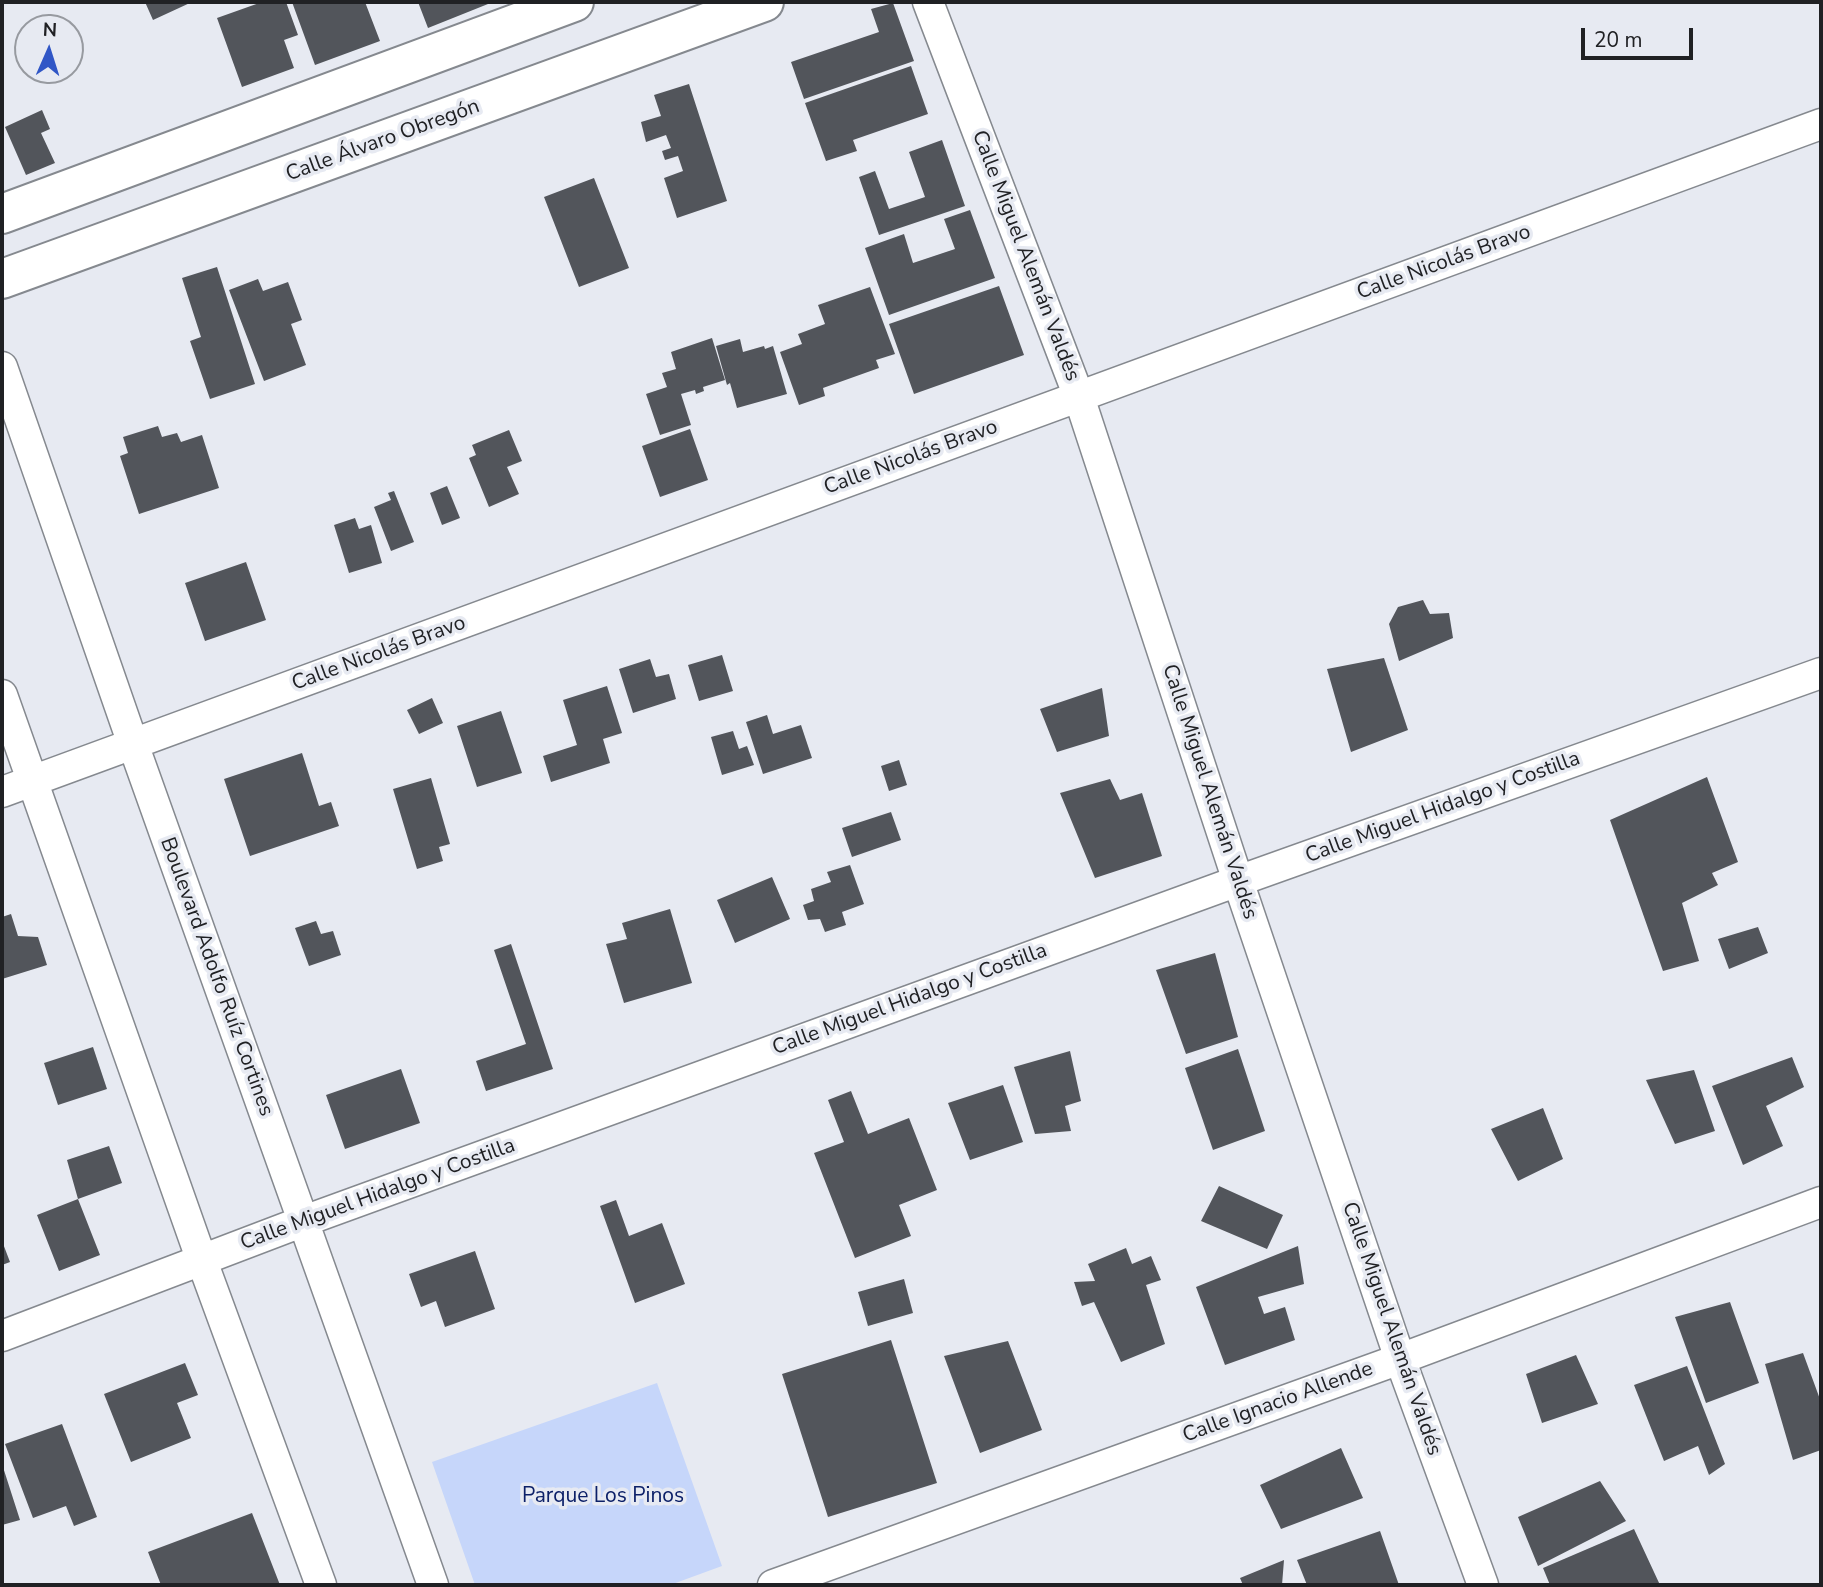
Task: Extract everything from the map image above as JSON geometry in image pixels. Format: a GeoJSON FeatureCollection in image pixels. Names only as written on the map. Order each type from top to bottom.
{"type":"FeatureCollection","features":[{"type":"Feature","properties":{"kind":"street"},"geometry":{"type":"LineString","coordinates":[[2,214],[575,2]]}},
{"type":"Feature","properties":{"kind":"street","name":"Calle Álvaro Obregón"},"geometry":{"type":"LineString","coordinates":[[2,279],[764,2]]}},
{"type":"Feature","properties":{"kind":"street","name":"Calle Miguel Alemán Valdés"},"geometry":{"type":"LineString","coordinates":[[928,2],[1079,397],[1399,1359],[1483,1585]]}},
{"type":"Feature","properties":{"kind":"street","name":"Calle Nicolás Bravo"},"geometry":{"type":"LineString","coordinates":[[2,792],[1821,124]]}},
{"type":"Feature","properties":{"kind":"street","name":"Boulevard Adolfo Ruíz Cortines"},"geometry":{"type":"LineString","coordinates":[[2,367],[133,744],[433,1585]]}},
{"type":"Feature","properties":{"kind":"street","name":"Calle Miguel Hidalgo y Costilla"},"geometry":{"type":"LineString","coordinates":[[2,1336],[304,1221],[1238,881],[1821,673]]}},
{"type":"Feature","properties":{"kind":"street"},"geometry":{"type":"LineString","coordinates":[[2,695],[202,1261],[321,1585]]}},
{"type":"Feature","properties":{"kind":"street","name":"Calle Ignacio Allende"},"geometry":{"type":"LineString","coordinates":[[773,1585],[1399,1359],[1821,1202]]}},
{"type":"Feature","properties":{"kind":"green space","name":"Parque Los Pinos"},"geometry":{"type":"Polygon","coordinates":[[[657,1383],[722,1566],[670,1585],[475,1585],[432,1462],[657,1383]]]}},
{"type":"Feature","properties":{"kind":"building"},"geometry":{"type":"Polygon","coordinates":[[[145,2],[192,2],[153,20],[145,2]]]}},
{"type":"Feature","properties":{"kind":"building"},"geometry":{"type":"Polygon","coordinates":[[[262,2],[286,2],[298,35],[284,40],[294,68],[242,87],[217,18],[262,2]]]}},
{"type":"Feature","properties":{"kind":"building"},"geometry":{"type":"Polygon","coordinates":[[[292,2],[365,2],[380,41],[315,65],[292,2]]]}},
{"type":"Feature","properties":{"kind":"building"},"geometry":{"type":"Polygon","coordinates":[[[418,2],[493,2],[428,28],[418,2]]]}},
{"type":"Feature","properties":{"kind":"building"},"geometry":{"type":"Polygon","coordinates":[[[893,3],[914,61],[804,99],[791,62],[879,32],[871,9],[893,3]]]}},
{"type":"Feature","properties":{"kind":"building"},"geometry":{"type":"Polygon","coordinates":[[[911,66],[928,114],[853,140],[857,151],[826,161],[805,103],[911,66]]]}},
{"type":"Feature","properties":{"kind":"building"},"geometry":{"type":"Polygon","coordinates":[[[689,84],[727,201],[677,218],[664,178],[683,171],[678,156],[665,160],[662,151],[671,148],[666,135],[646,142],[641,122],[661,116],[654,95],[689,84]]]}},
{"type":"Feature","properties":{"kind":"building"},"geometry":{"type":"Polygon","coordinates":[[[42,110],[50,129],[41,133],[55,163],[26,175],[5,127],[42,110]]]}},
{"type":"Feature","properties":{"kind":"building"},"geometry":{"type":"Polygon","coordinates":[[[942,140],[965,206],[879,235],[859,177],[875,171],[889,209],[925,197],[909,152],[942,140]]]}},
{"type":"Feature","properties":{"kind":"building"},"geometry":{"type":"Polygon","coordinates":[[[594,178],[629,268],[579,287],[544,197],[594,178]]]}},
{"type":"Feature","properties":{"kind":"building"},"geometry":{"type":"Polygon","coordinates":[[[970,210],[995,278],[889,315],[865,248],[904,234],[913,263],[955,249],[944,219],[970,210]]]}},
{"type":"Feature","properties":{"kind":"building"},"geometry":{"type":"Polygon","coordinates":[[[217,267],[255,384],[210,399],[190,341],[201,337],[182,278],[217,267]]]}},
{"type":"Feature","properties":{"kind":"building"},"geometry":{"type":"Polygon","coordinates":[[[258,279],[263,291],[288,282],[302,320],[291,324],[306,365],[264,381],[229,290],[258,279]]]}},
{"type":"Feature","properties":{"kind":"building"},"geometry":{"type":"Polygon","coordinates":[[[999,286],[1024,355],[914,394],[889,324],[999,286]]]}},
{"type":"Feature","properties":{"kind":"building"},"geometry":{"type":"Polygon","coordinates":[[[870,287],[895,354],[876,360],[879,368],[823,388],[825,396],[799,405],[780,352],[802,344],[798,334],[825,324],[818,305],[870,287]]]}},
{"type":"Feature","properties":{"kind":"building"},"geometry":{"type":"Polygon","coordinates":[[[712,338],[725,380],[703,387],[704,391],[696,394],[695,390],[681,394],[691,425],[660,435],[646,394],[667,387],[662,373],[676,369],[671,352],[712,338]]]}},
{"type":"Feature","properties":{"kind":"building"},"geometry":{"type":"Polygon","coordinates":[[[740,339],[743,352],[773,346],[787,394],[737,408],[716,346],[740,339]]]}},
{"type":"Feature","properties":{"kind":"building"},"geometry":{"type":"Polygon","coordinates":[[[158,426],[162,437],[177,433],[181,442],[202,435],[219,488],[139,514],[120,456],[128,453],[123,437],[158,426]]]}},
{"type":"Feature","properties":{"kind":"building"},"geometry":{"type":"Polygon","coordinates":[[[690,429],[708,480],[660,497],[642,446],[690,429]]]}},
{"type":"Feature","properties":{"kind":"building"},"geometry":{"type":"Polygon","coordinates":[[[509,430],[522,461],[507,467],[519,494],[489,507],[469,458],[476,455],[472,445],[509,430]]]}},
{"type":"Feature","properties":{"kind":"building"},"geometry":{"type":"Polygon","coordinates":[[[447,486],[460,518],[442,525],[430,493],[447,486]]]}},
{"type":"Feature","properties":{"kind":"building"},"geometry":{"type":"Polygon","coordinates":[[[394,491],[414,542],[391,551],[374,507],[391,500],[388,493],[394,491]]]}},
{"type":"Feature","properties":{"kind":"building"},"geometry":{"type":"Polygon","coordinates":[[[355,518],[359,529],[371,525],[382,563],[349,573],[334,525],[355,518]]]}},
{"type":"Feature","properties":{"kind":"building"},"geometry":{"type":"Polygon","coordinates":[[[246,562],[266,620],[205,641],[185,583],[246,562]]]}},
{"type":"Feature","properties":{"kind":"building"},"geometry":{"type":"Polygon","coordinates":[[[1423,600],[1430,614],[1449,613],[1453,638],[1399,661],[1389,624],[1398,607],[1423,600]]]}},
{"type":"Feature","properties":{"kind":"building"},"geometry":{"type":"Polygon","coordinates":[[[722,655],[733,691],[699,701],[688,665],[722,655]]]}},
{"type":"Feature","properties":{"kind":"building"},"geometry":{"type":"Polygon","coordinates":[[[1384,658],[1408,730],[1351,752],[1327,669],[1384,658]]]}},
{"type":"Feature","properties":{"kind":"building"},"geometry":{"type":"Polygon","coordinates":[[[650,659],[656,677],[669,674],[676,699],[633,713],[619,669],[650,659]]]}},
{"type":"Feature","properties":{"kind":"building"},"geometry":{"type":"Polygon","coordinates":[[[607,686],[622,733],[603,739],[610,763],[551,782],[543,756],[577,745],[563,700],[607,686]]]}},
{"type":"Feature","properties":{"kind":"building"},"geometry":{"type":"Polygon","coordinates":[[[1102,688],[1109,736],[1057,752],[1040,709],[1102,688]]]}},
{"type":"Feature","properties":{"kind":"building"},"geometry":{"type":"Polygon","coordinates":[[[432,698],[443,723],[419,734],[407,710],[432,698]]]}},
{"type":"Feature","properties":{"kind":"building"},"geometry":{"type":"Polygon","coordinates":[[[501,711],[522,773],[477,787],[457,726],[501,711]]]}},
{"type":"Feature","properties":{"kind":"building"},"geometry":{"type":"Polygon","coordinates":[[[767,715],[773,734],[801,725],[812,758],[763,774],[746,722],[767,715]]]}},
{"type":"Feature","properties":{"kind":"building"},"geometry":{"type":"Polygon","coordinates":[[[733,731],[739,749],[747,746],[754,765],[722,775],[711,737],[733,731]]]}},
{"type":"Feature","properties":{"kind":"building"},"geometry":{"type":"Polygon","coordinates":[[[302,753],[319,806],[331,802],[339,826],[250,856],[224,779],[302,753]]]}},
{"type":"Feature","properties":{"kind":"building"},"geometry":{"type":"Polygon","coordinates":[[[899,760],[907,785],[889,791],[881,766],[899,760]]]}},
{"type":"Feature","properties":{"kind":"building"},"geometry":{"type":"Polygon","coordinates":[[[1707,777],[1738,862],[1712,873],[1718,885],[1682,903],[1699,961],[1663,971],[1610,820],[1707,777]]]}},
{"type":"Feature","properties":{"kind":"building"},"geometry":{"type":"Polygon","coordinates":[[[431,778],[450,844],[439,847],[443,861],[417,869],[393,789],[431,778]]]}},
{"type":"Feature","properties":{"kind":"building"},"geometry":{"type":"Polygon","coordinates":[[[1110,779],[1120,800],[1142,793],[1162,856],[1095,878],[1060,793],[1110,779]]]}},
{"type":"Feature","properties":{"kind":"building"},"geometry":{"type":"Polygon","coordinates":[[[891,812],[901,840],[852,857],[842,828],[891,812]]]}},
{"type":"Feature","properties":{"kind":"building"},"geometry":{"type":"Polygon","coordinates":[[[850,865],[864,904],[842,912],[846,925],[825,932],[820,919],[808,920],[803,905],[814,901],[811,889],[831,882],[827,872],[850,865]]]}},
{"type":"Feature","properties":{"kind":"building"},"geometry":{"type":"Polygon","coordinates":[[[772,877],[790,919],[735,943],[717,900],[772,877]]]}},
{"type":"Feature","properties":{"kind":"building"},"geometry":{"type":"Polygon","coordinates":[[[670,909],[692,983],[624,1003],[606,944],[627,939],[622,923],[670,909]]]}},
{"type":"Feature","properties":{"kind":"building"},"geometry":{"type":"Polygon","coordinates":[[[11,914],[18,936],[38,937],[47,965],[2,979],[2,917],[11,914]]]}},
{"type":"Feature","properties":{"kind":"building"},"geometry":{"type":"Polygon","coordinates":[[[316,921],[321,934],[333,931],[341,955],[309,966],[295,928],[316,921]]]}},
{"type":"Feature","properties":{"kind":"building"},"geometry":{"type":"Polygon","coordinates":[[[1758,927],[1768,953],[1729,969],[1718,939],[1758,927]]]}},
{"type":"Feature","properties":{"kind":"building"},"geometry":{"type":"Polygon","coordinates":[[[511,944],[553,1069],[486,1091],[476,1061],[526,1044],[494,950],[511,944]]]}},
{"type":"Feature","properties":{"kind":"building"},"geometry":{"type":"Polygon","coordinates":[[[1215,953],[1238,1037],[1186,1054],[1156,970],[1215,953]]]}},
{"type":"Feature","properties":{"kind":"building"},"geometry":{"type":"Polygon","coordinates":[[[93,1047],[107,1089],[58,1105],[44,1063],[93,1047]]]}},
{"type":"Feature","properties":{"kind":"building"},"geometry":{"type":"Polygon","coordinates":[[[1238,1049],[1265,1131],[1213,1150],[1185,1068],[1238,1049]]]}},
{"type":"Feature","properties":{"kind":"building"},"geometry":{"type":"Polygon","coordinates":[[[1070,1051],[1081,1101],[1065,1106],[1071,1131],[1035,1134],[1014,1067],[1070,1051]]]}},
{"type":"Feature","properties":{"kind":"building"},"geometry":{"type":"Polygon","coordinates":[[[1792,1057],[1804,1087],[1766,1106],[1783,1146],[1743,1165],[1712,1086],[1792,1057]]]}},
{"type":"Feature","properties":{"kind":"building"},"geometry":{"type":"Polygon","coordinates":[[[401,1069],[420,1123],[345,1149],[326,1095],[401,1069]]]}},
{"type":"Feature","properties":{"kind":"building"},"geometry":{"type":"Polygon","coordinates":[[[1694,1070],[1715,1131],[1675,1144],[1646,1080],[1694,1070]]]}},
{"type":"Feature","properties":{"kind":"building"},"geometry":{"type":"Polygon","coordinates":[[[1003,1085],[1023,1142],[970,1160],[948,1103],[1003,1085]]]}},
{"type":"Feature","properties":{"kind":"building"},"geometry":{"type":"Polygon","coordinates":[[[851,1091],[868,1134],[909,1118],[937,1190],[899,1205],[911,1236],[855,1258],[814,1153],[844,1142],[828,1100],[851,1091]]]}},
{"type":"Feature","properties":{"kind":"building"},"geometry":{"type":"Polygon","coordinates":[[[1543,1108],[1563,1159],[1518,1181],[1491,1129],[1543,1108]]]}},
{"type":"Feature","properties":{"kind":"building"},"geometry":{"type":"Polygon","coordinates":[[[109,1146],[122,1183],[78,1199],[67,1160],[109,1146]]]}},
{"type":"Feature","properties":{"kind":"building"},"geometry":{"type":"Polygon","coordinates":[[[1219,1186],[1283,1215],[1267,1249],[1201,1221],[1219,1186]]]}},
{"type":"Feature","properties":{"kind":"building"},"geometry":{"type":"Polygon","coordinates":[[[78,1199],[100,1255],[59,1271],[37,1215],[78,1199]]]}},
{"type":"Feature","properties":{"kind":"building"},"geometry":{"type":"Polygon","coordinates":[[[616,1200],[629,1236],[662,1223],[685,1284],[635,1303],[600,1206],[616,1200]]]}},
{"type":"Feature","properties":{"kind":"building"},"geometry":{"type":"Polygon","coordinates":[[[2,1241],[10,1262],[2,1265],[2,1241]]]}},
{"type":"Feature","properties":{"kind":"building"},"geometry":{"type":"Polygon","coordinates":[[[1298,1246],[1304,1284],[1258,1297],[1264,1314],[1285,1307],[1295,1340],[1225,1365],[1196,1287],[1298,1246]]]}},
{"type":"Feature","properties":{"kind":"building"},"geometry":{"type":"Polygon","coordinates":[[[1126,1248],[1132,1264],[1151,1256],[1161,1280],[1146,1285],[1165,1344],[1121,1362],[1094,1302],[1082,1306],[1074,1282],[1095,1281],[1088,1264],[1126,1248]]]}},
{"type":"Feature","properties":{"kind":"building"},"geometry":{"type":"Polygon","coordinates":[[[475,1251],[495,1309],[445,1327],[436,1301],[421,1307],[409,1274],[475,1251]]]}},
{"type":"Feature","properties":{"kind":"building"},"geometry":{"type":"Polygon","coordinates":[[[904,1279],[913,1313],[868,1326],[858,1292],[904,1279]]]}},
{"type":"Feature","properties":{"kind":"building"},"geometry":{"type":"Polygon","coordinates":[[[1730,1302],[1759,1383],[1706,1403],[1675,1317],[1730,1302]]]}},
{"type":"Feature","properties":{"kind":"building"},"geometry":{"type":"Polygon","coordinates":[[[891,1340],[937,1483],[828,1517],[782,1374],[891,1340]]]}},
{"type":"Feature","properties":{"kind":"building"},"geometry":{"type":"Polygon","coordinates":[[[1008,1341],[1042,1430],[980,1453],[944,1356],[1008,1341]]]}},
{"type":"Feature","properties":{"kind":"building"},"geometry":{"type":"Polygon","coordinates":[[[1803,1353],[1821,1402],[1821,1450],[1793,1460],[1765,1364],[1803,1353]]]}},
{"type":"Feature","properties":{"kind":"building"},"geometry":{"type":"Polygon","coordinates":[[[1576,1355],[1598,1404],[1542,1423],[1526,1374],[1576,1355]]]}},
{"type":"Feature","properties":{"kind":"building"},"geometry":{"type":"Polygon","coordinates":[[[185,1363],[198,1395],[177,1403],[191,1438],[131,1462],[104,1394],[185,1363]]]}},
{"type":"Feature","properties":{"kind":"building"},"geometry":{"type":"Polygon","coordinates":[[[1687,1366],[1725,1464],[1709,1475],[1698,1446],[1664,1461],[1634,1385],[1687,1366]]]}},
{"type":"Feature","properties":{"kind":"building"},"geometry":{"type":"Polygon","coordinates":[[[62,1424],[97,1517],[74,1526],[66,1506],[33,1518],[5,1444],[62,1424]]]}},
{"type":"Feature","properties":{"kind":"building"},"geometry":{"type":"Polygon","coordinates":[[[1341,1448],[1363,1498],[1281,1529],[1260,1485],[1341,1448]]]}},
{"type":"Feature","properties":{"kind":"building"},"geometry":{"type":"Polygon","coordinates":[[[2,1464],[20,1520],[2,1525],[2,1464]]]}},
{"type":"Feature","properties":{"kind":"building"},"geometry":{"type":"Polygon","coordinates":[[[1600,1481],[1626,1521],[1538,1566],[1518,1517],[1600,1481]]]}},
{"type":"Feature","properties":{"kind":"building"},"geometry":{"type":"Polygon","coordinates":[[[252,1513],[280,1585],[161,1585],[148,1552],[252,1513]]]}},
{"type":"Feature","properties":{"kind":"building"},"geometry":{"type":"Polygon","coordinates":[[[1634,1529],[1660,1585],[1550,1585],[1543,1568],[1634,1529]]]}},
{"type":"Feature","properties":{"kind":"building"},"geometry":{"type":"Polygon","coordinates":[[[1380,1531],[1399,1585],[1307,1585],[1297,1560],[1380,1531]]]}},
{"type":"Feature","properties":{"kind":"building"},"geometry":{"type":"Polygon","coordinates":[[[1284,1560],[1282,1585],[1243,1585],[1240,1578],[1284,1560]]]}}]}
